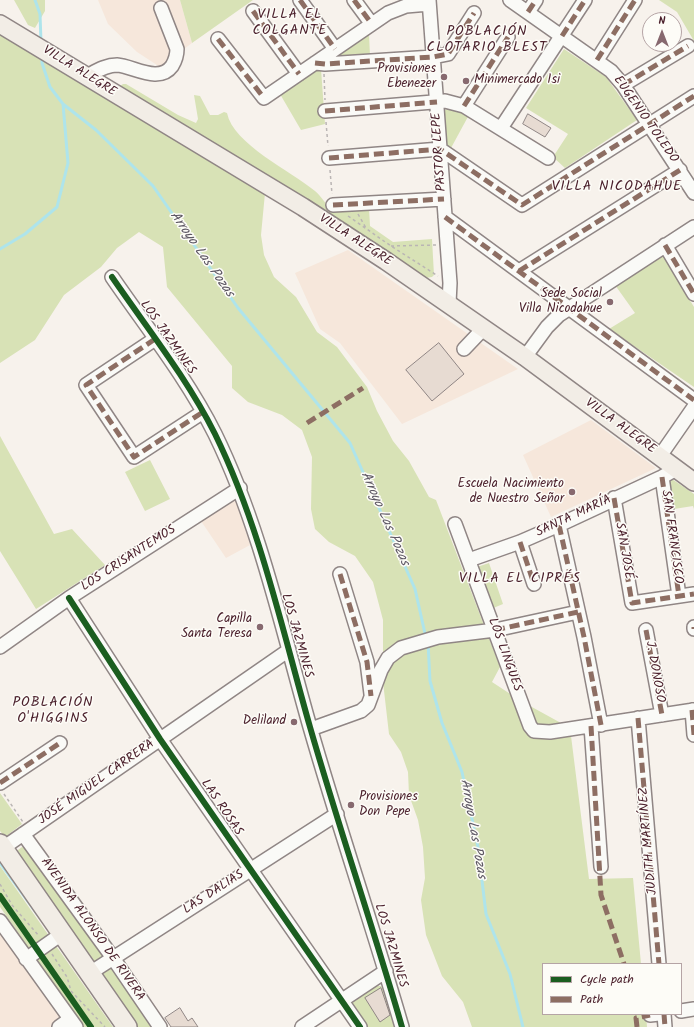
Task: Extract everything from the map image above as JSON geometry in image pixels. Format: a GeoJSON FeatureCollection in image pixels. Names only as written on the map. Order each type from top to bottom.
{"type":"FeatureCollection","features":[{"type":"Feature","properties":{"kind":"highway"},"geometry":{"type":"LineString","coordinates":[[1,846],[128,1027]]}},
{"type":"Feature","properties":{"kind":"main road","name":"VILLA ALEGRE"},"geometry":{"type":"LineString","coordinates":[[0,24],[59,59],[85,77],[303,207],[449,303],[660,456],[669,473],[694,482]]}},
{"type":"Feature","properties":{"kind":"street"},"geometry":{"type":"LineString","coordinates":[[300,0],[335,49]]}},
{"type":"Feature","properties":{"kind":"street"},"geometry":{"type":"LineString","coordinates":[[354,0],[371,23]]}},
{"type":"Feature","properties":{"kind":"street","name":"EUGENIO TOLEDO"},"geometry":{"type":"LineString","coordinates":[[510,0],[611,71],[623,85],[694,193]]}},
{"type":"Feature","properties":{"kind":"street"},"geometry":{"type":"LineString","coordinates":[[528,12],[536,0]]}},
{"type":"Feature","properties":{"kind":"street"},"geometry":{"type":"LineString","coordinates":[[501,128],[585,0]]}},
{"type":"Feature","properties":{"kind":"street"},"geometry":{"type":"LineString","coordinates":[[597,60],[635,0]]}},
{"type":"Feature","properties":{"kind":"street"},"geometry":{"type":"LineString","coordinates":[[218,39],[264,98],[299,74],[319,63],[335,49],[371,23],[396,8],[429,2]]}},
{"type":"Feature","properties":{"kind":"street","name":"PASTOR LEPE"},"geometry":{"type":"LineString","coordinates":[[429,2],[450,283],[449,303]]}},
{"type":"Feature","properties":{"kind":"street"},"geometry":{"type":"LineString","coordinates":[[85,77],[105,67],[116,65],[154,74],[163,73],[170,69],[177,54],[177,49],[161,8]]}},
{"type":"Feature","properties":{"kind":"street"},"geometry":{"type":"LineString","coordinates":[[253,11],[299,74]]}},
{"type":"Feature","properties":{"kind":"street"},"geometry":{"type":"LineString","coordinates":[[319,63],[433,57],[448,54],[474,13]]}},
{"type":"Feature","properties":{"kind":"street"},"geometry":{"type":"LineString","coordinates":[[464,106],[508,37]]}},
{"type":"Feature","properties":{"kind":"street"},"geometry":{"type":"LineString","coordinates":[[623,85],[688,46]]}},
{"type":"Feature","properties":{"kind":"street"},"geometry":{"type":"LineString","coordinates":[[329,158],[440,149],[522,205],[694,96]]}},
{"type":"Feature","properties":{"kind":"street"},"geometry":{"type":"LineString","coordinates":[[326,111],[445,101],[464,106],[548,158]]}},
{"type":"Feature","properties":{"kind":"street"},"geometry":{"type":"LineString","coordinates":[[519,271],[680,170]]}},
{"type":"Feature","properties":{"kind":"street"},"geometry":{"type":"LineString","coordinates":[[333,205],[444,199]]}},
{"type":"Feature","properties":{"kind":"street"},"geometry":{"type":"LineString","coordinates":[[445,217],[694,400]]}},
{"type":"Feature","properties":{"kind":"street"},"geometry":{"type":"LineString","coordinates":[[525,357],[547,326],[559,315],[694,227]]}},
{"type":"Feature","properties":{"kind":"street"},"geometry":{"type":"LineString","coordinates":[[665,245],[694,294]]}},
{"type":"Feature","properties":{"kind":"street","name":"LOS JAZMINES"},"geometry":{"type":"LineString","coordinates":[[112,277],[203,412],[240,488],[289,650],[311,729],[402,1027]]}},
{"type":"Feature","properties":{"kind":"street"},"geometry":{"type":"LineString","coordinates":[[464,350],[484,328]]}},
{"type":"Feature","properties":{"kind":"street"},"geometry":{"type":"LineString","coordinates":[[155,339],[86,385],[134,457],[203,412]]}},
{"type":"Feature","properties":{"kind":"street"},"geometry":{"type":"LineString","coordinates":[[660,456],[694,407]]}},
{"type":"Feature","properties":{"kind":"street","name":"SANTA MARÍA"},"geometry":{"type":"LineString","coordinates":[[469,560],[520,542],[669,473]]}},
{"type":"Feature","properties":{"kind":"street","name":"SAN FRANCISCO"},"geometry":{"type":"LineString","coordinates":[[669,473],[679,596]]}},
{"type":"Feature","properties":{"kind":"street","name":"LOS CRISANTEMOS"},"geometry":{"type":"LineString","coordinates":[[0,647],[69,598],[240,488]]}},
{"type":"Feature","properties":{"kind":"street","name":"SAN JOSÉ"},"geometry":{"type":"LineString","coordinates":[[614,498],[632,603],[679,596]]}},
{"type":"Feature","properties":{"kind":"street","name":"LOS LINGUES"},"geometry":{"type":"LineString","coordinates":[[455,524],[530,726],[534,731],[550,732],[596,725]]}},
{"type":"Feature","properties":{"kind":"street"},"geometry":{"type":"LineString","coordinates":[[559,525],[584,637],[596,725],[601,867]]}},
{"type":"Feature","properties":{"kind":"street"},"geometry":{"type":"LineString","coordinates":[[520,542],[534,584]]}},
{"type":"Feature","properties":{"kind":"street"},"geometry":{"type":"LineString","coordinates":[[340,574],[367,662],[371,696]]}},
{"type":"Feature","properties":{"kind":"street"},"geometry":{"type":"LineString","coordinates":[[679,596],[694,594]]}},
{"type":"Feature","properties":{"kind":"street","name":"LAS ROSAS"},"geometry":{"type":"LineString","coordinates":[[69,598],[160,739],[360,1027]]}},
{"type":"Feature","properties":{"kind":"street"},"geometry":{"type":"LineString","coordinates":[[311,729],[361,711],[368,705],[388,658],[401,648],[438,637],[495,630],[578,612]]}},
{"type":"Feature","properties":{"kind":"street","name":"J. DONOSO"},"geometry":{"type":"LineString","coordinates":[[646,630],[662,715]]}},
{"type":"Feature","properties":{"kind":"street","name":"JOSÉ MIGUEL CARRERA"},"geometry":{"type":"LineString","coordinates":[[1,846],[26,832],[289,650]]}},
{"type":"Feature","properties":{"kind":"street"},"geometry":{"type":"LineString","coordinates":[[596,725],[693,710],[694,735]]}},
{"type":"Feature","properties":{"kind":"street","name":"JUDITH MARTÍNEZ"},"geometry":{"type":"LineString","coordinates":[[638,718],[660,963]]}},
{"type":"Feature","properties":{"kind":"street"},"geometry":{"type":"LineString","coordinates":[[0,783],[60,743]]}},
{"type":"Feature","properties":{"kind":"street","name":"LAS DALIAS"},"geometry":{"type":"LineString","coordinates":[[90,973],[337,814]]}},
{"type":"Feature","properties":{"kind":"street","name":"AVENIDA ALONSO DE RIVERA"},"geometry":{"type":"LineString","coordinates":[[26,832],[160,1027]]}},
{"type":"Feature","properties":{"kind":"street"},"geometry":{"type":"LineString","coordinates":[[0,921],[73,1023],[59,1027]]}},
{"type":"Feature","properties":{"kind":"street"},"geometry":{"type":"LineString","coordinates":[[26,959],[63,933]]}},
{"type":"Feature","properties":{"kind":"street"},"geometry":{"type":"LineString","coordinates":[[302,1027],[386,971]]}},
{"type":"Feature","properties":{"kind":"street"},"geometry":{"type":"LineString","coordinates":[[682,1011],[694,1009]]}},
{"type":"Feature","properties":{"kind":"street"},"geometry":{"type":"LineString","coordinates":[[664,1015],[665,1027]]}},
{"type":"Feature","properties":{"kind":"path"},"geometry":{"type":"LineString","coordinates":[[319,63],[326,111],[333,205],[391,246],[450,283]]}},
{"type":"Feature","properties":{"kind":"path"},"geometry":{"type":"LineString","coordinates":[[352,204],[366,229]]}},
{"type":"Feature","properties":{"kind":"path"},"geometry":{"type":"LineString","coordinates":[[391,246],[447,245]]}},
{"type":"Feature","properties":{"kind":"path"},"geometry":{"type":"LineString","coordinates":[[0,788],[26,832]]}},
{"type":"Feature","properties":{"kind":"path"},"geometry":{"type":"LineString","coordinates":[[0,884],[12,906],[46,945],[67,977],[71,992],[105,1027]]}},
{"type":"Feature","properties":{"kind":"path"},"geometry":{"type":"LineString","coordinates":[[0,896],[21,926]]}},
{"type":"Feature","properties":{"kind":"path"},"geometry":{"type":"LineString","coordinates":[[60,983],[78,1008]]}},
{"type":"Feature","properties":{"kind":"shaded area"},"geometry":{"type":"Polygon","coordinates":[[[98,0],[180,0],[192,43],[160,67],[137,52],[108,24],[98,0]]]}},
{"type":"Feature","properties":{"kind":"shaded area"},"geometry":{"type":"Polygon","coordinates":[[[348,250],[518,369],[402,424],[340,343],[320,329],[295,273],[348,250]]]}},
{"type":"Feature","properties":{"kind":"shaded area","name":"Escuela Nacimiento de Nuestro Señor"},"geometry":{"type":"Polygon","coordinates":[[[591,420],[656,468],[551,517],[523,455],[591,420]]]}},
{"type":"Feature","properties":{"kind":"shaded area"},"geometry":{"type":"Polygon","coordinates":[[[236,500],[250,545],[226,558],[201,521],[236,500]]]}},
{"type":"Feature","properties":{"kind":"shaded area"},"geometry":{"type":"Polygon","coordinates":[[[0,930],[61,1020],[51,1027],[0,1027],[0,930]]]}},
{"type":"Feature","properties":{"kind":"green space"},"geometry":{"type":"Polygon","coordinates":[[[14,0],[45,0],[45,11],[35,28],[28,25],[14,0]]]}},
{"type":"Feature","properties":{"kind":"green space"},"geometry":{"type":"Polygon","coordinates":[[[180,0],[253,0],[192,43],[180,0]]]}},
{"type":"Feature","properties":{"kind":"green space"},"geometry":{"type":"Polygon","coordinates":[[[659,0],[694,0],[694,41],[682,21],[682,12],[677,12],[659,0]]]}},
{"type":"Feature","properties":{"kind":"green space"},"geometry":{"type":"Polygon","coordinates":[[[0,32],[265,193],[261,235],[264,255],[274,277],[296,297],[317,332],[337,347],[367,387],[377,411],[393,441],[409,461],[429,497],[436,500],[500,667],[492,682],[521,701],[570,728],[589,879],[633,878],[641,963],[542,963],[542,1015],[646,1015],[647,1027],[472,1027],[463,1002],[442,976],[426,935],[421,900],[425,878],[423,847],[418,820],[409,795],[408,772],[401,752],[389,734],[383,682],[383,620],[373,582],[355,556],[329,542],[315,529],[311,509],[312,457],[302,430],[282,415],[248,402],[232,388],[232,366],[167,287],[163,247],[139,232],[117,248],[101,267],[64,295],[35,340],[0,363],[0,32]]]}},
{"type":"Feature","properties":{"kind":"green space"},"geometry":{"type":"Polygon","coordinates":[[[369,34],[370,56],[330,59],[369,34]]]}},
{"type":"Feature","properties":{"kind":"green space"},"geometry":{"type":"Polygon","coordinates":[[[564,49],[606,77],[637,120],[565,168],[553,157],[568,134],[526,108],[564,49]]]}},
{"type":"Feature","properties":{"kind":"green space"},"geometry":{"type":"Polygon","coordinates":[[[317,68],[321,69],[325,124],[301,130],[280,94],[317,68]]]}},
{"type":"Feature","properties":{"kind":"green space"},"geometry":{"type":"Polygon","coordinates":[[[126,84],[178,115],[196,123],[198,119],[194,95],[200,96],[210,115],[218,115],[224,112],[227,113],[232,124],[240,135],[251,146],[315,191],[331,210],[369,208],[370,226],[393,242],[432,239],[434,275],[426,278],[332,215],[121,89],[120,86],[126,84]]]}},
{"type":"Feature","properties":{"kind":"green space"},"geometry":{"type":"Polygon","coordinates":[[[452,107],[470,113],[451,148],[446,144],[443,111],[452,107]]]}},
{"type":"Feature","properties":{"kind":"green space"},"geometry":{"type":"Polygon","coordinates":[[[663,256],[694,307],[694,387],[609,329],[635,313],[615,285],[663,256]]]}},
{"type":"Feature","properties":{"kind":"green space"},"geometry":{"type":"Polygon","coordinates":[[[0,436],[54,534],[72,529],[105,565],[36,609],[0,551],[0,436]]]}},
{"type":"Feature","properties":{"kind":"green space"},"geometry":{"type":"Polygon","coordinates":[[[150,460],[170,499],[145,511],[125,472],[150,460]]]}},
{"type":"Feature","properties":{"kind":"green space"},"geometry":{"type":"Polygon","coordinates":[[[672,479],[694,494],[694,509],[693,506],[674,509],[670,481],[672,479]]]}},
{"type":"Feature","properties":{"kind":"green space"},"geometry":{"type":"Polygon","coordinates":[[[489,563],[503,604],[491,609],[477,567],[489,563]]]}},
{"type":"Feature","properties":{"kind":"green space"},"geometry":{"type":"Polygon","coordinates":[[[0,793],[22,824],[5,837],[0,831],[0,793]]]}},
{"type":"Feature","properties":{"kind":"green space"},"geometry":{"type":"Polygon","coordinates":[[[22,847],[31,849],[153,1027],[136,1027],[14,853],[22,847]]]}},
{"type":"Feature","properties":{"kind":"green space"},"geometry":{"type":"Polygon","coordinates":[[[0,866],[113,1027],[84,1027],[0,907],[0,866]]]}},
{"type":"Feature","properties":{"kind":"green space"},"geometry":{"type":"Polygon","coordinates":[[[375,986],[381,986],[385,990],[396,1027],[363,1027],[349,1004],[375,986]]]}},
{"type":"Feature","properties":{"kind":"building"},"geometry":{"type":"Polygon","coordinates":[[[528,114],[551,128],[545,137],[523,124],[528,114]]]}},
{"type":"Feature","properties":{"kind":"building"},"geometry":{"type":"Polygon","coordinates":[[[439,343],[464,374],[432,401],[406,370],[439,343]]]}},
{"type":"Feature","properties":{"kind":"building"},"geometry":{"type":"Polygon","coordinates":[[[381,988],[390,1015],[380,1022],[365,998],[381,988]]]}},
{"type":"Feature","properties":{"kind":"building"},"geometry":{"type":"Polygon","coordinates":[[[180,1008],[188,1021],[192,1018],[198,1027],[171,1027],[165,1018],[180,1008]]]}},
{"type":"Feature","properties":{"kind":"waterway"},"geometry":{"type":"LineString","coordinates":[[35,0],[40,14],[41,42]]}},
{"type":"Feature","properties":{"kind":"waterway"},"geometry":{"type":"LineString","coordinates":[[0,249],[25,234],[57,207],[68,163],[63,104],[50,87],[42,63],[42,55]]}},
{"type":"Feature","properties":{"kind":"waterway","name":"Arroyo Las Pozas"},"geometry":{"type":"LineString","coordinates":[[63,104],[96,130],[153,186],[238,308],[350,443],[415,589],[426,638]]}},
{"type":"Feature","properties":{"kind":"waterway","name":"Arroyo Las Pozas"},"geometry":{"type":"LineString","coordinates":[[428,643],[430,681],[442,723],[462,772],[478,847],[486,914],[510,974],[523,1027]]}},
{"type":"Feature","properties":{"kind":"waterway"},"geometry":{"type":"LineString","coordinates":[[0,863],[38,915]]}},
{"type":"Feature","properties":{"kind":"marked path"},"geometry":{"type":"LineString","coordinates":[[300,0],[335,49]]}},
{"type":"Feature","properties":{"kind":"marked path"},"geometry":{"type":"LineString","coordinates":[[354,0],[371,23]]}},
{"type":"Feature","properties":{"kind":"marked path"},"geometry":{"type":"LineString","coordinates":[[528,12],[536,0]]}},
{"type":"Feature","properties":{"kind":"marked path"},"geometry":{"type":"LineString","coordinates":[[562,36],[585,0]]}},
{"type":"Feature","properties":{"kind":"marked path"},"geometry":{"type":"LineString","coordinates":[[597,60],[635,0]]}},
{"type":"Feature","properties":{"kind":"marked path"},"geometry":{"type":"LineString","coordinates":[[253,11],[299,74]]}},
{"type":"Feature","properties":{"kind":"marked path"},"geometry":{"type":"LineString","coordinates":[[315,63],[325,64],[433,57],[448,54],[474,13]]}},
{"type":"Feature","properties":{"kind":"marked path"},"geometry":{"type":"LineString","coordinates":[[464,106],[508,37]]}},
{"type":"Feature","properties":{"kind":"marked path"},"geometry":{"type":"LineString","coordinates":[[218,39],[264,98]]}},
{"type":"Feature","properties":{"kind":"marked path"},"geometry":{"type":"LineString","coordinates":[[623,85],[688,46]]}},
{"type":"Feature","properties":{"kind":"marked path"},"geometry":{"type":"LineString","coordinates":[[329,158],[440,149],[522,205],[694,96]]}},
{"type":"Feature","properties":{"kind":"marked path"},"geometry":{"type":"LineString","coordinates":[[325,111],[437,102]]}},
{"type":"Feature","properties":{"kind":"marked path"},"geometry":{"type":"LineString","coordinates":[[519,271],[680,170]]}},
{"type":"Feature","properties":{"kind":"marked path"},"geometry":{"type":"LineString","coordinates":[[333,205],[444,199]]}},
{"type":"Feature","properties":{"kind":"marked path"},"geometry":{"type":"LineString","coordinates":[[445,217],[694,400]]}},
{"type":"Feature","properties":{"kind":"marked path"},"geometry":{"type":"LineString","coordinates":[[665,245],[694,294]]}},
{"type":"Feature","properties":{"kind":"marked path"},"geometry":{"type":"LineString","coordinates":[[155,339],[86,385],[134,457],[203,412]]}},
{"type":"Feature","properties":{"kind":"marked path"},"geometry":{"type":"LineString","coordinates":[[307,423],[363,388]]}},
{"type":"Feature","properties":{"kind":"marked path"},"geometry":{"type":"LineString","coordinates":[[662,477],[679,596]]}},
{"type":"Feature","properties":{"kind":"marked path"},"geometry":{"type":"LineString","coordinates":[[614,498],[632,603],[694,594]]}},
{"type":"Feature","properties":{"kind":"marked path"},"geometry":{"type":"LineString","coordinates":[[559,525],[584,637],[601,725]]}},
{"type":"Feature","properties":{"kind":"marked path"},"geometry":{"type":"LineString","coordinates":[[520,542],[534,584]]}},
{"type":"Feature","properties":{"kind":"marked path"},"geometry":{"type":"LineString","coordinates":[[340,574],[367,662],[371,696]]}},
{"type":"Feature","properties":{"kind":"marked path"},"geometry":{"type":"LineString","coordinates":[[495,630],[578,612]]}},
{"type":"Feature","properties":{"kind":"marked path"},"geometry":{"type":"LineString","coordinates":[[646,630],[662,715]]}},
{"type":"Feature","properties":{"kind":"marked path"},"geometry":{"type":"LineString","coordinates":[[692,710],[694,735]]}},
{"type":"Feature","properties":{"kind":"marked path"},"geometry":{"type":"LineString","coordinates":[[638,718],[659,963]]}},
{"type":"Feature","properties":{"kind":"marked path"},"geometry":{"type":"LineString","coordinates":[[591,726],[601,895],[624,963]]}},
{"type":"Feature","properties":{"kind":"marked path"},"geometry":{"type":"LineString","coordinates":[[0,783],[60,743]]}},
{"type":"Feature","properties":{"kind":"marked path"},"geometry":{"type":"LineString","coordinates":[[637,1027],[636,1018],[650,1015]]}},
{"type":"Feature","properties":{"kind":"marked path"},"geometry":{"type":"LineString","coordinates":[[664,1015],[665,1027]]}},
{"type":"Feature","properties":{"kind":"cycle path"},"geometry":{"type":"LineString","coordinates":[[112,277],[179,373],[204,413],[231,469],[245,505],[280,615],[321,765],[402,1027]]}},
{"type":"Feature","properties":{"kind":"cycle path"},"geometry":{"type":"LineString","coordinates":[[69,598],[160,739],[360,1027]]}},
{"type":"Feature","properties":{"kind":"cycle path"},"geometry":{"type":"LineString","coordinates":[[0,896],[91,1027]]}},
{"type":"Feature","properties":{"kind":"place","name":"Provisiones Ebenezer"},"geometry":{"type":"Point","coordinates":[444,77]}},
{"type":"Feature","properties":{"kind":"place","name":"Minimercado Isi"},"geometry":{"type":"Point","coordinates":[466,81]}},
{"type":"Feature","properties":{"kind":"place","name":"Sede Social Villa Nicodahue"},"geometry":{"type":"Point","coordinates":[610,302]}},
{"type":"Feature","properties":{"kind":"place","name":"Escuela Nacimiento de Nuestro Señor"},"geometry":{"type":"Point","coordinates":[572,492]}},
{"type":"Feature","properties":{"kind":"place","name":"Capilla Santa Teresa"},"geometry":{"type":"Point","coordinates":[260,627]}},
{"type":"Feature","properties":{"kind":"place","name":"Deliland"},"geometry":{"type":"Point","coordinates":[294,722]}},
{"type":"Feature","properties":{"kind":"place","name":"Provisiones Don Pepe"},"geometry":{"type":"Point","coordinates":[351,805]}},
{"type":"Feature","properties":{"kind":"district","name":"VILLA EL COLGANTE"},"geometry":{"type":"Point","coordinates":[290,24]}},
{"type":"Feature","properties":{"kind":"district","name":"POBLACIÓN CLOTARIO BLEST"},"geometry":{"type":"Point","coordinates":[487,42]}},
{"type":"Feature","properties":{"kind":"district","name":"VILLA NICODAHUE"},"geometry":{"type":"Point","coordinates":[617,188]}},
{"type":"Feature","properties":{"kind":"district","name":"VILLA EL CIPRÉS"},"geometry":{"type":"Point","coordinates":[520,580]}},
{"type":"Feature","properties":{"kind":"district","name":"POBLACIÓN O'HIGGINS"},"geometry":{"type":"Point","coordinates":[53,712]}}]}
